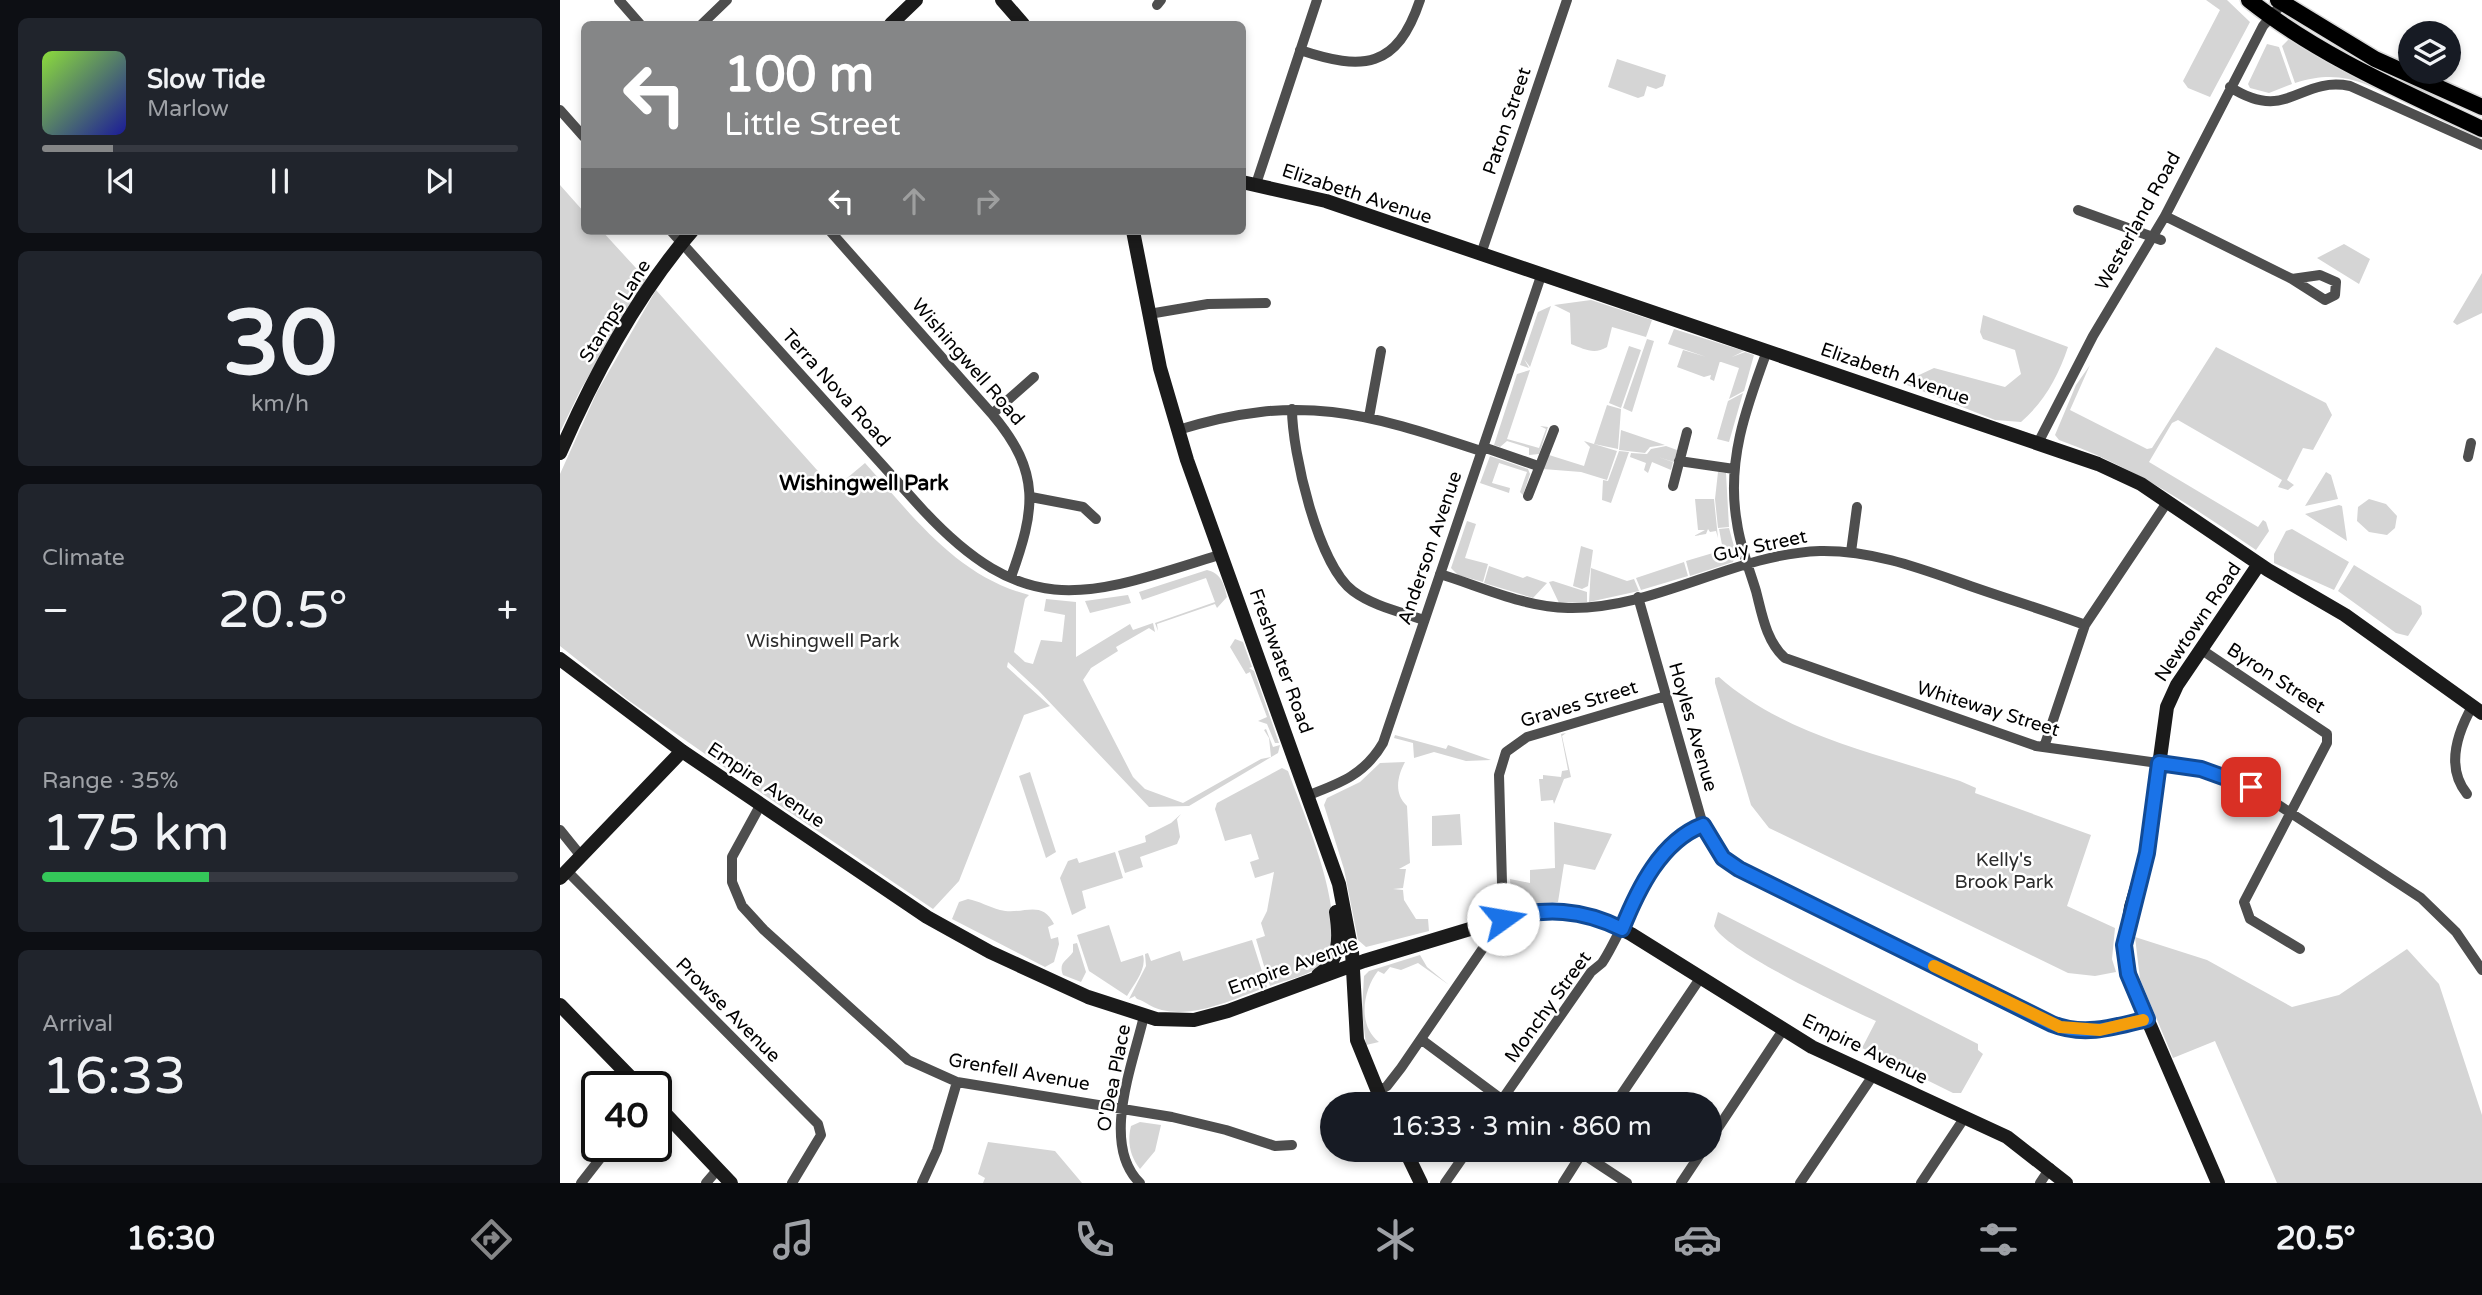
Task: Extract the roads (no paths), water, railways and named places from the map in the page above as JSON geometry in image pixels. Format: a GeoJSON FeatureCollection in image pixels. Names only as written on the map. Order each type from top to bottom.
{"type":"FeatureCollection","features":[{"type":"Feature","properties":{"kind":"main road"},"geometry":{"type":"LineString","coordinates":[[894,21],[916,0]]}},
{"type":"Feature","properties":{"kind":"main road"},"geometry":{"type":"LineString","coordinates":[[1002,0],[1021,21]]}},
{"type":"Feature","properties":{"kind":"main road"},"geometry":{"type":"LineString","coordinates":[[2249,0],[2277,4],[2375,59],[2482,107]]}},
{"type":"Feature","properties":{"kind":"main road"},"geometry":{"type":"LineString","coordinates":[[2277,4],[2350,65],[2482,128]]}},
{"type":"Feature","properties":{"kind":"main road","name":"Elizabeth Avenue"},"geometry":{"type":"LineString","coordinates":[[1249,183],[1326,201],[2119,473],[2168,501],[2259,564],[2377,636],[2477,709]]}},
{"type":"Feature","properties":{"kind":"main road","name":"Stamps Lane"},"geometry":{"type":"LineString","coordinates":[[560,453],[592,385],[624,328],[689,235]]}},
{"type":"Feature","properties":{"kind":"main road","name":"Freshwater Road"},"geometry":{"type":"LineString","coordinates":[[1134,235],[1149,314],[1178,430],[1309,795],[1344,903],[1353,966],[1357,1040],[1378,1092]]}},
{"type":"Feature","properties":{"kind":"main road","name":"Newtown Road"},"geometry":{"type":"LineString","coordinates":[[2218,1183],[2128,974],[2124,945],[2147,853],[2170,698],[2259,564]]}},
{"type":"Feature","properties":{"kind":"main road","name":"Empire Avenue"},"geometry":{"type":"LineString","coordinates":[[560,659],[682,751],[961,937],[1050,982],[1144,1016],[1170,1020],[1211,1016],[1353,966],[1503,919],[1539,911],[1563,911],[1598,918],[1622,929],[1783,1031],[1871,1077],[2007,1137],[2066,1183]]}},
{"type":"Feature","properties":{"kind":"main road"},"geometry":{"type":"LineString","coordinates":[[563,874],[682,751]]}},
{"type":"Feature","properties":{"kind":"main road"},"geometry":{"type":"LineString","coordinates":[[1312,981],[1331,963],[1339,941],[1329,881],[1331,862]]}},
{"type":"Feature","properties":{"kind":"main road"},"geometry":{"type":"LineString","coordinates":[[560,1005],[624,1071]]}},
{"type":"Feature","properties":{"kind":"main road"},"geometry":{"type":"LineString","coordinates":[[672,1121],[732,1183]]}},
{"type":"Feature","properties":{"kind":"main road"},"geometry":{"type":"LineString","coordinates":[[1411,1162],[1421,1183]]}},
{"type":"Feature","properties":{"kind":"street"},"geometry":{"type":"LineString","coordinates":[[618,0],[637,21]]}},
{"type":"Feature","properties":{"kind":"street"},"geometry":{"type":"LineString","coordinates":[[705,21],[727,0]]}},
{"type":"Feature","properties":{"kind":"street"},"geometry":{"type":"LineString","coordinates":[[1249,183],[1317,0]]}},
{"type":"Feature","properties":{"kind":"street"},"geometry":{"type":"LineString","coordinates":[[1300,50],[1348,64],[1373,59],[1391,49],[1404,36],[1420,0]]}},
{"type":"Feature","properties":{"kind":"street","name":"Paton Street"},"geometry":{"type":"LineString","coordinates":[[1481,254],[1567,0]]}},
{"type":"Feature","properties":{"kind":"street","name":"Westerland Road"},"geometry":{"type":"LineString","coordinates":[[2038,443],[2093,336],[2165,216],[2230,87],[2277,4]]}},
{"type":"Feature","properties":{"kind":"street"},"geometry":{"type":"LineString","coordinates":[[2230,87],[2254,101],[2272,103],[2327,85],[2350,86],[2482,145]]}},
{"type":"Feature","properties":{"kind":"street"},"geometry":{"type":"LineString","coordinates":[[560,110],[581,133]]}},
{"type":"Feature","properties":{"kind":"street"},"geometry":{"type":"LineString","coordinates":[[2078,210],[2161,240]]}},
{"type":"Feature","properties":{"kind":"street"},"geometry":{"type":"LineString","coordinates":[[2165,216],[2292,279]]}},
{"type":"Feature","properties":{"kind":"street","name":"Terra Nova Road"},"geometry":{"type":"LineString","coordinates":[[675,235],[947,536],[977,560],[1011,577],[1046,589],[1092,591],[1130,584],[1222,554]]}},
{"type":"Feature","properties":{"kind":"street","name":"Wishingwell Road"},"geometry":{"type":"LineString","coordinates":[[834,235],[992,414],[1015,445],[1031,496],[1029,521],[1011,577]]}},
{"type":"Feature","properties":{"kind":"street","name":"Anderson Avenue"},"geometry":{"type":"LineString","coordinates":[[1309,795],[1354,777],[1374,758],[1387,732],[1541,276]]}},
{"type":"Feature","properties":{"kind":"street"},"geometry":{"type":"LineString","coordinates":[[1149,314],[1208,304],[1266,303]]}},
{"type":"Feature","properties":{"kind":"street"},"geometry":{"type":"LineString","coordinates":[[1369,416],[1381,351]]}},
{"type":"Feature","properties":{"kind":"street","name":"Whiteway Street"},"geometry":{"type":"LineString","coordinates":[[1766,351],[1740,431],[1734,469],[1735,515],[1771,640],[1785,658],[2044,747],[2201,769],[2260,792],[2431,906],[2456,932],[2482,970]]}},
{"type":"Feature","properties":{"kind":"street"},"geometry":{"type":"LineString","coordinates":[[992,414],[1034,377]]}},
{"type":"Feature","properties":{"kind":"street"},"geometry":{"type":"LineString","coordinates":[[1178,430],[1246,414],[1292,409],[1326,409],[1369,416],[1538,466]]}},
{"type":"Feature","properties":{"kind":"street"},"geometry":{"type":"LineString","coordinates":[[1292,409],[1298,468],[1326,550],[1339,576],[1364,598],[1424,620]]}},
{"type":"Feature","properties":{"kind":"street"},"geometry":{"type":"LineString","coordinates":[[1528,496],[1555,429]]}},
{"type":"Feature","properties":{"kind":"street"},"geometry":{"type":"LineString","coordinates":[[1673,486],[1687,432]]}},
{"type":"Feature","properties":{"kind":"street"},"geometry":{"type":"LineString","coordinates":[[2468,457],[2470,444],[2482,448]]}},
{"type":"Feature","properties":{"kind":"street"},"geometry":{"type":"LineString","coordinates":[[1679,461],[1734,469]]}},
{"type":"Feature","properties":{"kind":"street"},"geometry":{"type":"LineString","coordinates":[[1031,496],[1083,507],[1096,519]]}},
{"type":"Feature","properties":{"kind":"street"},"geometry":{"type":"LineString","coordinates":[[2044,747],[2085,625],[2168,501]]}},
{"type":"Feature","properties":{"kind":"street"},"geometry":{"type":"LineString","coordinates":[[1851,552],[1857,508]]}},
{"type":"Feature","properties":{"kind":"street","name":"Guy Street"},"geometry":{"type":"LineString","coordinates":[[1440,574],[1525,602],[1556,607],[1598,606],[1747,564],[1810,552],[1851,552],[1903,563],[2085,625]]}},
{"type":"Feature","properties":{"kind":"street","name":"Hoyles Avenue"},"geometry":{"type":"LineString","coordinates":[[1637,597],[1703,825],[1723,858],[1735,867],[2052,1024],[2094,1030],[2147,1019]]}},
{"type":"Feature","properties":{"kind":"street","name":"Byron Street"},"geometry":{"type":"LineString","coordinates":[[2202,650],[2327,734],[2327,743],[2290,812]]}},
{"type":"Feature","properties":{"kind":"street","name":"Graves Street"},"geometry":{"type":"LineString","coordinates":[[1503,919],[1499,775],[1506,752],[1527,737],[1666,696]]}},
{"type":"Feature","properties":{"kind":"street"},"geometry":{"type":"LineString","coordinates":[[2467,794],[2456,778],[2455,749],[2477,709]]}},
{"type":"Feature","properties":{"kind":"street","name":"Grenfell Avenue"},"geometry":{"type":"LineString","coordinates":[[761,804],[737,843],[732,857],[732,881],[742,906],[764,930],[899,1054],[931,1073],[957,1082],[1209,1125],[1275,1146],[1292,1145]]}},
{"type":"Feature","properties":{"kind":"street"},"geometry":{"type":"LineString","coordinates":[[2290,812],[2244,902],[2250,919],[2300,949]]}},
{"type":"Feature","properties":{"kind":"street","name":"Monchy Street"},"geometry":{"type":"LineString","coordinates":[[1510,1092],[1591,972],[1602,963],[1642,886],[1663,856],[1683,835],[1703,825]]}},
{"type":"Feature","properties":{"kind":"street"},"geometry":{"type":"LineString","coordinates":[[560,830],[581,856]]}},
{"type":"Feature","properties":{"kind":"street","name":"Prowse Avenue"},"geometry":{"type":"LineString","coordinates":[[563,874],[818,1124],[821,1135],[792,1183]]}},
{"type":"Feature","properties":{"kind":"street"},"geometry":{"type":"LineString","coordinates":[[1384,1092],[1422,1040],[1503,919]]}},
{"type":"Feature","properties":{"kind":"street"},"geometry":{"type":"LineString","coordinates":[[1623,1092],[1701,977]]}},
{"type":"Feature","properties":{"kind":"street","name":"O'Dea Place"},"geometry":{"type":"LineString","coordinates":[[1140,1183],[1127,1169],[1119,1147],[1123,1110],[1144,1016]]}},
{"type":"Feature","properties":{"kind":"street"},"geometry":{"type":"LineString","coordinates":[[1722,1122],[1783,1031]]}},
{"type":"Feature","properties":{"kind":"street"},"geometry":{"type":"LineString","coordinates":[[1422,1040],[1489,1092]]}},
{"type":"Feature","properties":{"kind":"street"},"geometry":{"type":"LineString","coordinates":[[1800,1183],[1871,1077]]}},
{"type":"Feature","properties":{"kind":"street"},"geometry":{"type":"LineString","coordinates":[[922,1183],[937,1150],[957,1082]]}},
{"type":"Feature","properties":{"kind":"street"},"geometry":{"type":"LineString","coordinates":[[1920,1183],[1965,1117]]}},
{"type":"Feature","properties":{"kind":"street"},"geometry":{"type":"LineString","coordinates":[[581,1183],[597,1162]]}},
{"type":"Feature","properties":{"kind":"street"},"geometry":{"type":"LineString","coordinates":[[1445,1183],[1460,1162]]}},
{"type":"Feature","properties":{"kind":"street"},"geometry":{"type":"LineString","coordinates":[[1563,1183],[1575,1162]]}},
{"type":"Feature","properties":{"kind":"street"},"geometry":{"type":"LineString","coordinates":[[1597,1162],[1627,1183]]}},
{"type":"Feature","properties":{"kind":"street"},"geometry":{"type":"LineString","coordinates":[[1681,1183],[1695,1162]]}},
{"type":"Feature","properties":{"kind":"street"},"geometry":{"type":"LineString","coordinates":[[2040,1183],[2050,1168]]}},
{"type":"Feature","properties":{"kind":"street"},"geometry":{"type":"LineString","coordinates":[[706,1183],[718,1169]]}},
{"type":"Feature","properties":{"kind":"district","name":"Wishingwell Park"},"geometry":{"type":"Point","coordinates":[864,483]}},
{"type":"Feature","properties":{"kind":"park label","name":"Kelly's Brook Park"},"geometry":{"type":"Point","coordinates":[2004,871]}}]}
